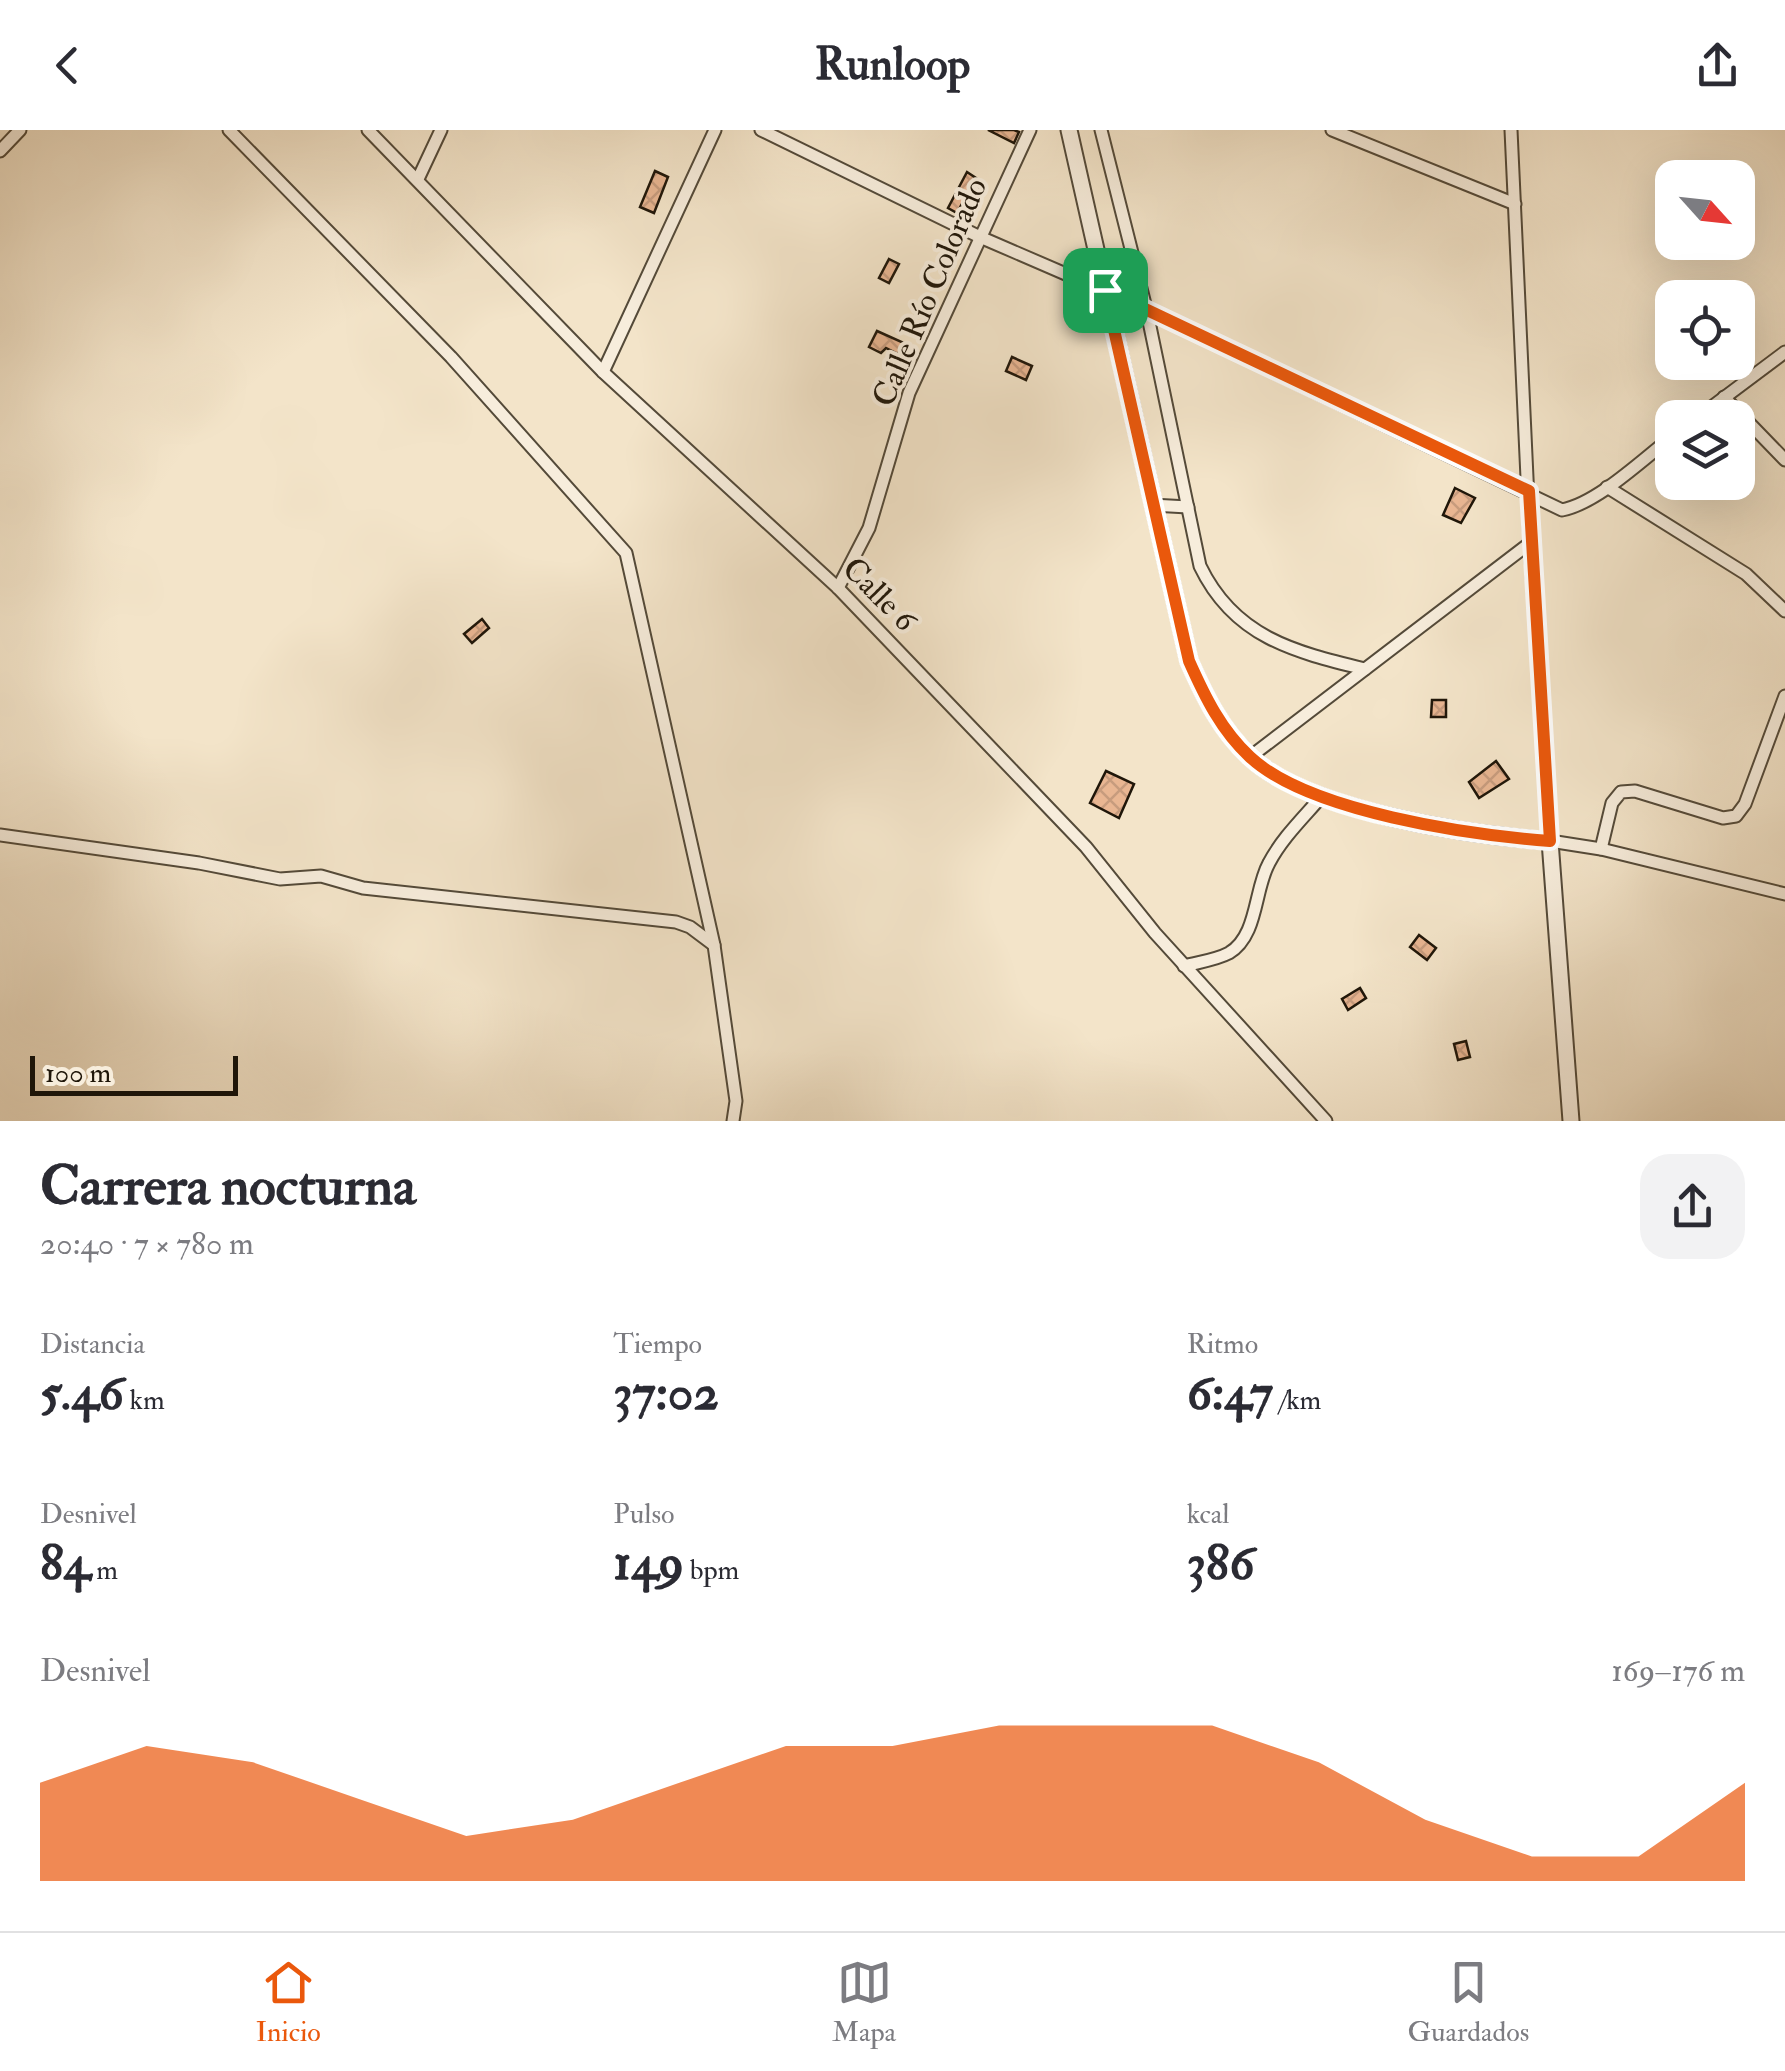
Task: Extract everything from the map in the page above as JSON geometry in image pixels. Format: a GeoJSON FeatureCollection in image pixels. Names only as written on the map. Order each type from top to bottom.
{"type":"FeatureCollection","features":[{"type":"Feature","properties":{"kind":"street"},"geometry":{"type":"LineString","coordinates":[[0,151],[20,130]]}},
{"type":"Feature","properties":{"kind":"street"},"geometry":{"type":"LineString","coordinates":[[228,130],[451,358],[626,553],[714,946],[736,1100],[733,1121]]}},
{"type":"Feature","properties":{"kind":"street","name":"Calle 6"},"geometry":{"type":"LineString","coordinates":[[368,130],[603,372],[838,588],[1086,847],[1184,966],[1326,1121]]}},
{"type":"Feature","properties":{"kind":"street"},"geometry":{"type":"LineString","coordinates":[[418,179],[441,130]]}},
{"type":"Feature","properties":{"kind":"street"},"geometry":{"type":"LineString","coordinates":[[603,372],[715,130]]}},
{"type":"Feature","properties":{"kind":"street"},"geometry":{"type":"LineString","coordinates":[[762,130],[980,237],[1105,290],[1562,510],[1574,508],[1607,487],[1655,450]]}},
{"type":"Feature","properties":{"kind":"street","name":"Calle Río Colorado"},"geometry":{"type":"LineString","coordinates":[[838,588],[868,528],[910,394],[1030,130]]}},
{"type":"Feature","properties":{"kind":"street"},"geometry":{"type":"LineString","coordinates":[[1069,130],[1189,661],[1214,715],[1250,757],[1276,777],[1322,796],[1430,826],[1483,836],[1601,848],[1785,894]]}},
{"type":"Feature","properties":{"kind":"street"},"geometry":{"type":"LineString","coordinates":[[1102,130],[1147,312],[1200,566],[1213,593],[1230,610],[1281,645],[1365,668]]}},
{"type":"Feature","properties":{"kind":"street"},"geometry":{"type":"LineString","coordinates":[[1332,130],[1515,204]]}},
{"type":"Feature","properties":{"kind":"street"},"geometry":{"type":"LineString","coordinates":[[1512,130],[1530,543],[1571,1121]]}},
{"type":"Feature","properties":{"kind":"street"},"geometry":{"type":"LineString","coordinates":[[1720,400],[1785,352]]}},
{"type":"Feature","properties":{"kind":"street"},"geometry":{"type":"LineString","coordinates":[[1724,397],[1785,460]]}},
{"type":"Feature","properties":{"kind":"street"},"geometry":{"type":"LineString","coordinates":[[1607,487],[1746,574],[1785,611]]}},
{"type":"Feature","properties":{"kind":"street"},"geometry":{"type":"LineString","coordinates":[[1152,505],[1188,508]]}},
{"type":"Feature","properties":{"kind":"street"},"geometry":{"type":"LineString","coordinates":[[1250,757],[1530,543]]}},
{"type":"Feature","properties":{"kind":"street"},"geometry":{"type":"LineString","coordinates":[[1601,848],[1612,803],[1621,792],[1635,791],[1723,818],[1736,816],[1745,804],[1782,714],[1785,696]]}},
{"type":"Feature","properties":{"kind":"street"},"geometry":{"type":"LineString","coordinates":[[1184,966],[1228,954],[1240,945],[1248,933],[1258,886],[1270,861],[1322,796]]}},
{"type":"Feature","properties":{"kind":"street"},"geometry":{"type":"LineString","coordinates":[[0,835],[199,863],[280,879],[321,876],[363,888],[676,922],[690,927],[714,946]]}},
{"type":"Feature","properties":{"kind":"building"},"geometry":{"type":"Polygon","coordinates":[[[988,130],[1014,130],[1019,132],[1014,143],[988,130]]]}},
{"type":"Feature","properties":{"kind":"building"},"geometry":{"type":"Polygon","coordinates":[[[655,171],[668,177],[654,213],[640,207],[655,171]]]}},
{"type":"Feature","properties":{"kind":"building"},"geometry":{"type":"Polygon","coordinates":[[[967,172],[976,178],[972,186],[981,190],[974,205],[964,200],[957,213],[948,208],[967,172]]]}},
{"type":"Feature","properties":{"kind":"building"},"geometry":{"type":"Polygon","coordinates":[[[889,259],[899,264],[889,283],[879,278],[889,259]]]}},
{"type":"Feature","properties":{"kind":"building"},"geometry":{"type":"Polygon","coordinates":[[[877,331],[904,343],[898,354],[886,348],[881,353],[869,347],[877,331]]]}},
{"type":"Feature","properties":{"kind":"building"},"geometry":{"type":"Polygon","coordinates":[[[1012,357],[1032,366],[1026,380],[1006,371],[1012,357]]]}},
{"type":"Feature","properties":{"kind":"building"},"geometry":{"type":"Polygon","coordinates":[[[1455,488],[1475,498],[1461,523],[1443,515],[1455,488]]]}},
{"type":"Feature","properties":{"kind":"building"},"geometry":{"type":"Polygon","coordinates":[[[482,619],[489,628],[472,643],[464,634],[482,619]]]}},
{"type":"Feature","properties":{"kind":"building"},"geometry":{"type":"Polygon","coordinates":[[[1432,700],[1446,700],[1446,717],[1431,717],[1432,700]]]}},
{"type":"Feature","properties":{"kind":"building"},"geometry":{"type":"Polygon","coordinates":[[[1496,761],[1509,779],[1479,798],[1469,782],[1496,761]]]}},
{"type":"Feature","properties":{"kind":"building"},"geometry":{"type":"Polygon","coordinates":[[[1106,771],[1134,784],[1119,818],[1090,803],[1106,771]]]}},
{"type":"Feature","properties":{"kind":"building"},"geometry":{"type":"Polygon","coordinates":[[[1419,935],[1436,948],[1427,960],[1410,947],[1419,935]]]}},
{"type":"Feature","properties":{"kind":"building"},"geometry":{"type":"Polygon","coordinates":[[[1360,988],[1366,998],[1348,1010],[1342,999],[1360,988]]]}},
{"type":"Feature","properties":{"kind":"building"},"geometry":{"type":"Polygon","coordinates":[[[1466,1041],[1470,1057],[1458,1060],[1454,1044],[1466,1041]]]}},
{"type":"Feature","properties":{"kind":"route"},"geometry":{"type":"LineString","coordinates":[[1105,290],[1529,491],[1550,841],[1483,836],[1430,826],[1322,796],[1276,777],[1250,757],[1214,715],[1189,661],[1105,290]]}}]}
